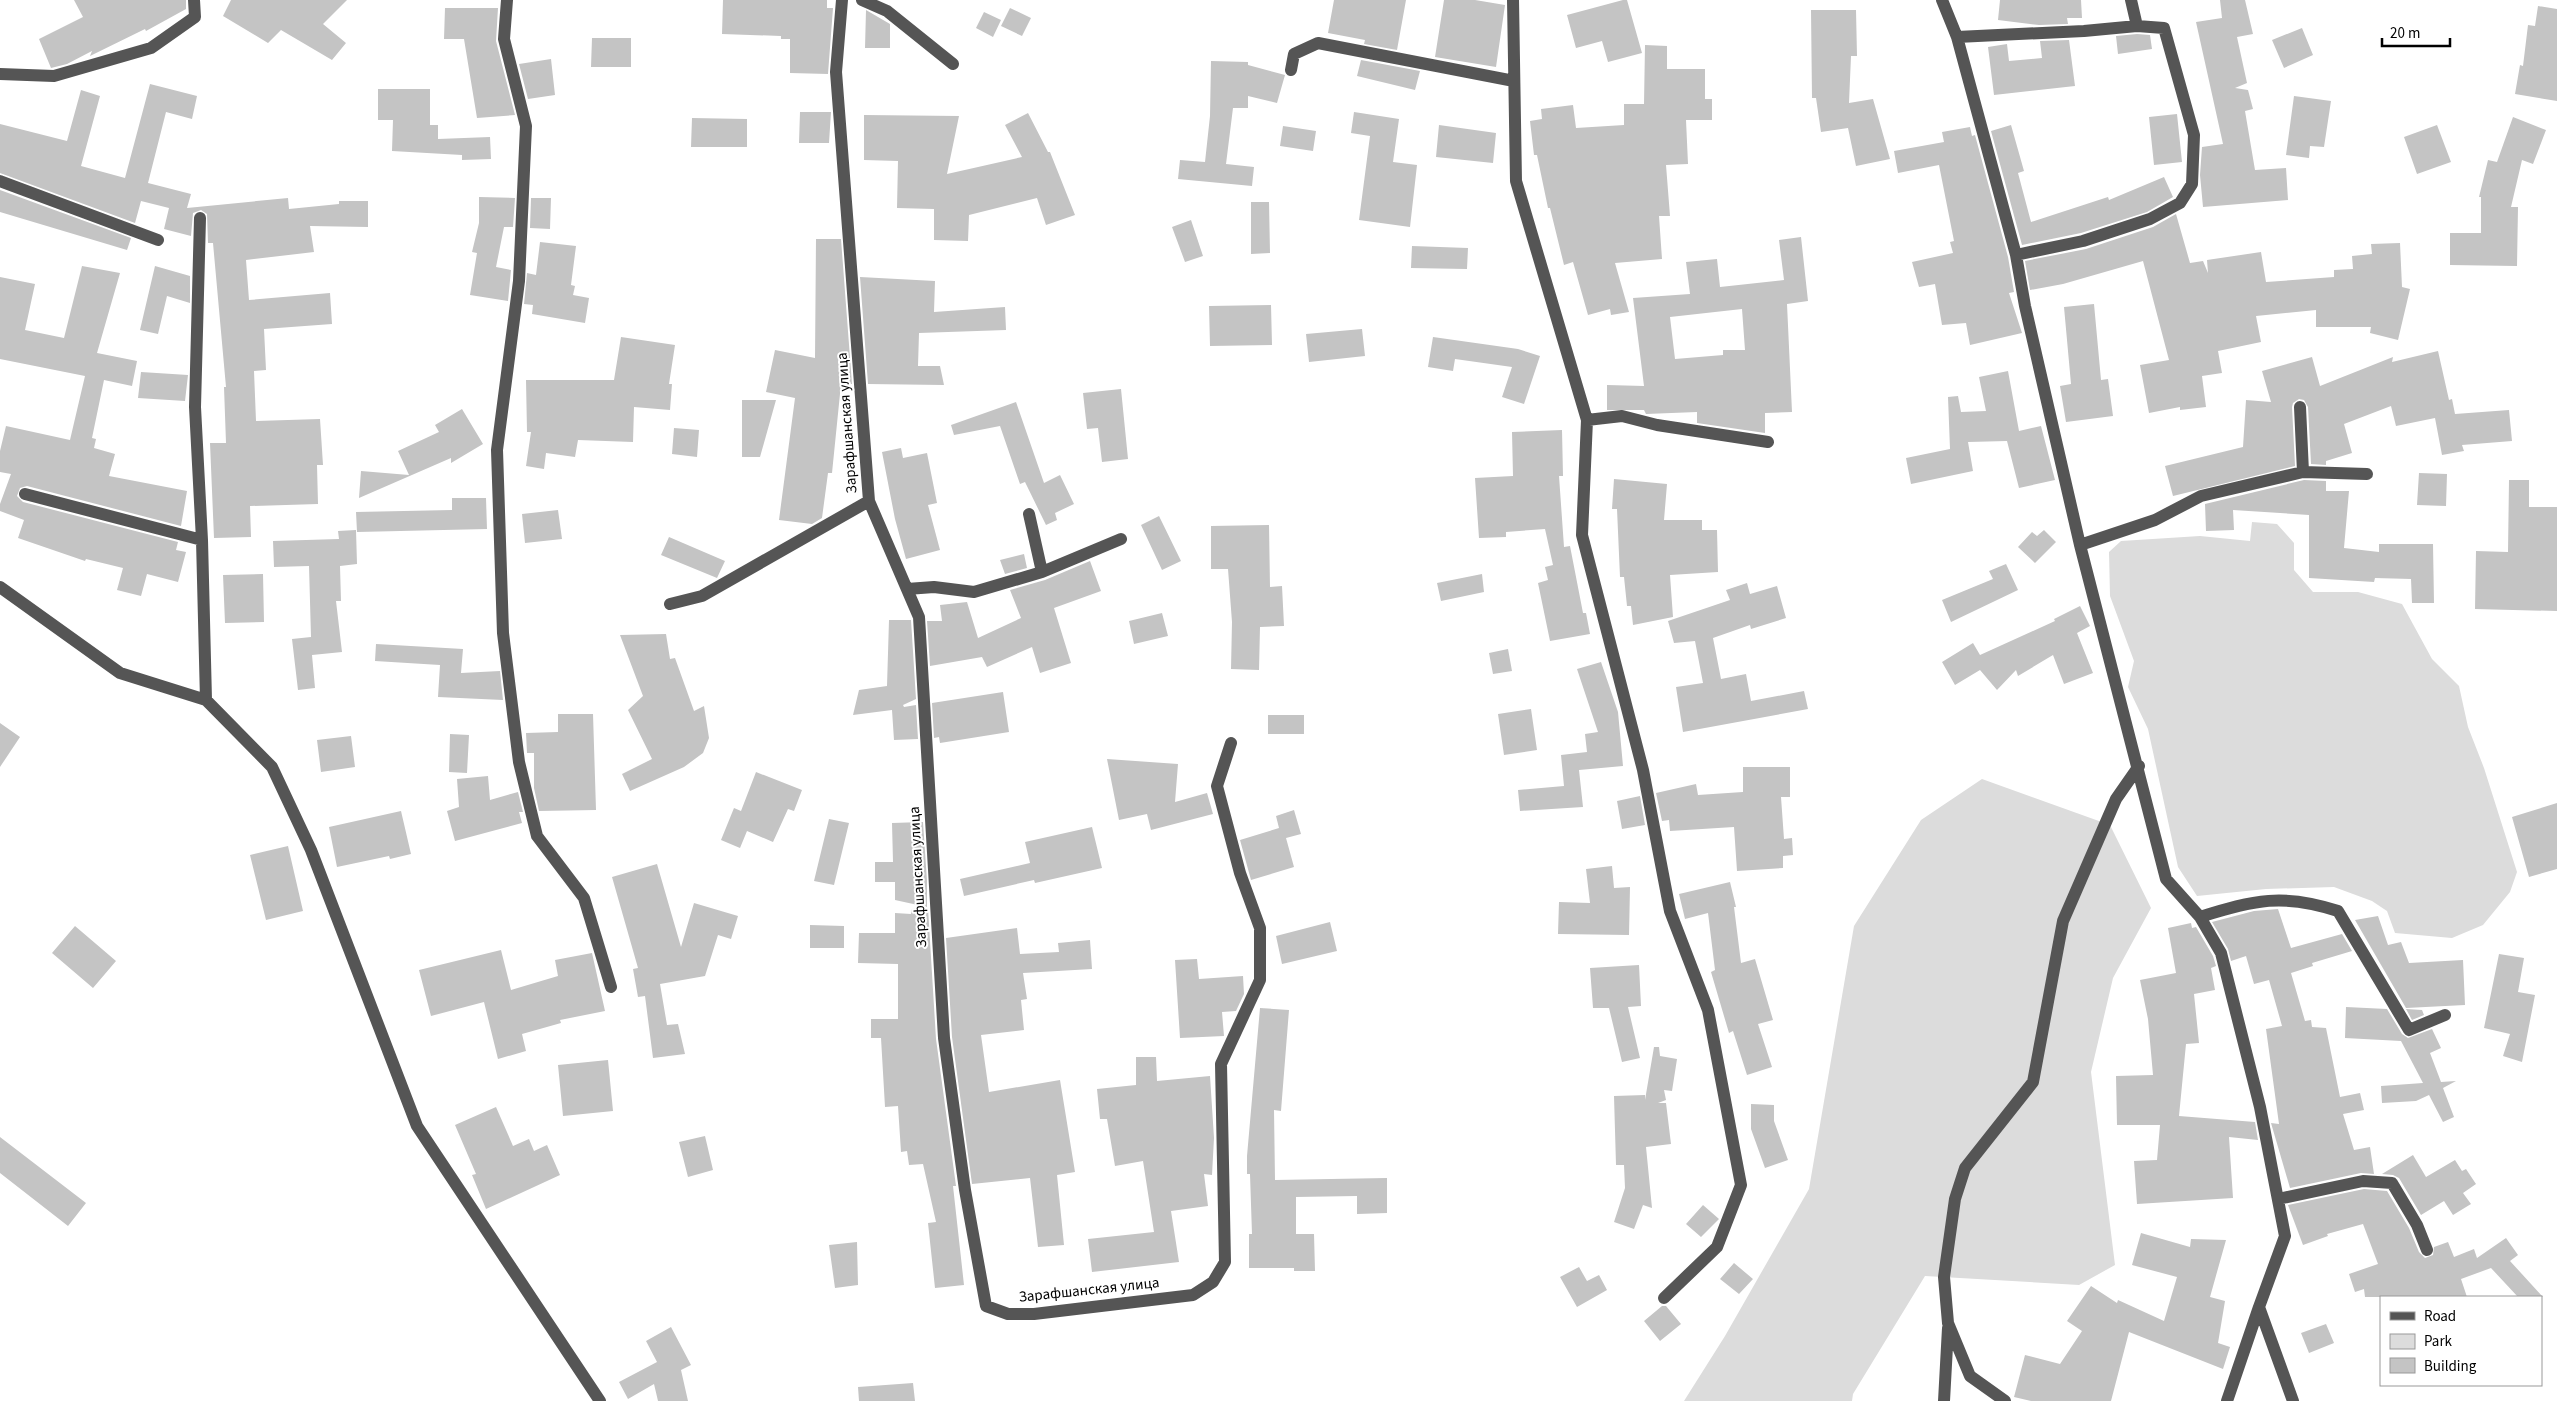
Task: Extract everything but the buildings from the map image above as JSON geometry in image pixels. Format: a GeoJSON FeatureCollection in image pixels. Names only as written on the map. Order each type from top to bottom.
{"type":"FeatureCollection","features":[{"type":"Feature","properties":{"kind":"street"},"geometry":{"type":"LineString","coordinates":[[0,74],[54,76],[151,48],[195,17],[194,0]]}},
{"type":"Feature","properties":{"kind":"street"},"geometry":{"type":"LineString","coordinates":[[507,0],[504,39],[526,126],[519,281],[497,450],[503,634],[520,762],[537,836],[584,898],[611,987]]}},
{"type":"Feature","properties":{"kind":"street","name":"Зарафшанская улица"},"geometry":{"type":"LineString","coordinates":[[842,0],[836,72],[869,502],[919,617],[944,1038],[966,1190],[986,1306],[1008,1314],[1034,1314],[1193,1295],[1213,1282],[1225,1262],[1221,1064],[1260,980],[1260,928],[1240,874],[1217,786],[1231,743]]}},
{"type":"Feature","properties":{"kind":"street"},"geometry":{"type":"LineString","coordinates":[[862,0],[887,11],[953,64]]}},
{"type":"Feature","properties":{"kind":"street"},"geometry":{"type":"LineString","coordinates":[[1513,0],[1516,181],[1587,420],[1582,535],[1643,770],[1670,911],[1708,1010],[1741,1185],[1717,1247],[1664,1298]]}},
{"type":"Feature","properties":{"kind":"street"},"geometry":{"type":"LineString","coordinates":[[1942,0],[1957,37],[2016,255],[2025,306],[2080,545],[2139,766],[2166,879],[2200,917],[2221,953],[2260,1107],[2285,1236],[2227,1401]]}},
{"type":"Feature","properties":{"kind":"street"},"geometry":{"type":"LineString","coordinates":[[2131,0],[2137,26]]}},
{"type":"Feature","properties":{"kind":"street"},"geometry":{"type":"LineString","coordinates":[[1957,37],[2084,31],[2137,26],[2164,28],[2194,135],[2192,184],[2180,203],[2150,219],[2083,241],[2016,255]]}},
{"type":"Feature","properties":{"kind":"street"},"geometry":{"type":"LineString","coordinates":[[1291,70],[1294,54],[1318,43],[1514,81]]}},
{"type":"Feature","properties":{"kind":"street"},"geometry":{"type":"LineString","coordinates":[[0,181],[158,240]]}},
{"type":"Feature","properties":{"kind":"street"},"geometry":{"type":"LineString","coordinates":[[200,218],[195,408],[202,540],[206,700]]}},
{"type":"Feature","properties":{"kind":"street"},"geometry":{"type":"LineString","coordinates":[[2300,407],[2303,472]]}},
{"type":"Feature","properties":{"kind":"street"},"geometry":{"type":"LineString","coordinates":[[1587,420],[1622,416],[1657,425],[1768,442]]}},
{"type":"Feature","properties":{"kind":"street"},"geometry":{"type":"LineString","coordinates":[[2080,545],[2155,520],[2201,496],[2303,472],[2367,474]]}},
{"type":"Feature","properties":{"kind":"street"},"geometry":{"type":"LineString","coordinates":[[25,494],[202,540]]}},
{"type":"Feature","properties":{"kind":"street"},"geometry":{"type":"LineString","coordinates":[[670,604],[702,596],[869,502]]}},
{"type":"Feature","properties":{"kind":"street"},"geometry":{"type":"LineString","coordinates":[[1029,514],[1042,572]]}},
{"type":"Feature","properties":{"kind":"street"},"geometry":{"type":"LineString","coordinates":[[907,589],[934,587],[974,592],[1042,572],[1121,540]]}},
{"type":"Feature","properties":{"kind":"street"},"geometry":{"type":"LineString","coordinates":[[0,587],[120,673],[206,700],[272,767],[311,850],[417,1126],[600,1401]]}},
{"type":"Feature","properties":{"kind":"street"},"geometry":{"type":"LineString","coordinates":[[1944,1401],[1948,1323],[1944,1277],[1955,1199],[1965,1168],[2033,1082],[2063,921],[2116,799],[2139,766]]}},
{"type":"Feature","properties":{"kind":"street"},"geometry":{"type":"LineString","coordinates":[[2200,917],[2248,902],[2275,900],[2309,902],[2338,912],[2409,1030],[2444,1015]]}},
{"type":"Feature","properties":{"kind":"street"},"geometry":{"type":"LineString","coordinates":[[2278,1199],[2362,1182],[2392,1183],[2417,1225],[2427,1250]]}},
{"type":"Feature","properties":{"kind":"street"},"geometry":{"type":"LineString","coordinates":[[2259,1307],[2292,1401]]}},
{"type":"Feature","properties":{"kind":"street"},"geometry":{"type":"LineString","coordinates":[[1948,1323],[1970,1376],[2005,1401]]}},
{"type":"Feature","properties":{"kind":"green space"},"geometry":{"type":"Polygon","coordinates":[[[2252,522],[2277,524],[2294,543],[2294,570],[2313,592],[2358,592],[2402,604],[2432,659],[2459,686],[2468,727],[2484,768],[2517,872],[2510,892],[2483,925],[2452,938],[2395,933],[2387,911],[2372,901],[2334,887],[2266,889],[2197,896],[2178,867],[2148,729],[2128,687],[2134,661],[2110,596],[2109,552],[2121,541],[2200,536],[2250,541],[2252,522]]]}},
{"type":"Feature","properties":{"kind":"green space"},"geometry":{"type":"Polygon","coordinates":[[[1982,779],[2110,825],[2151,908],[2113,978],[2091,1072],[2115,1265],[2079,1285],[1925,1276],[1853,1394],[1852,1401],[1684,1401],[1725,1336],[1809,1189],[1854,926],[1921,820],[1982,779]]]}}]}
